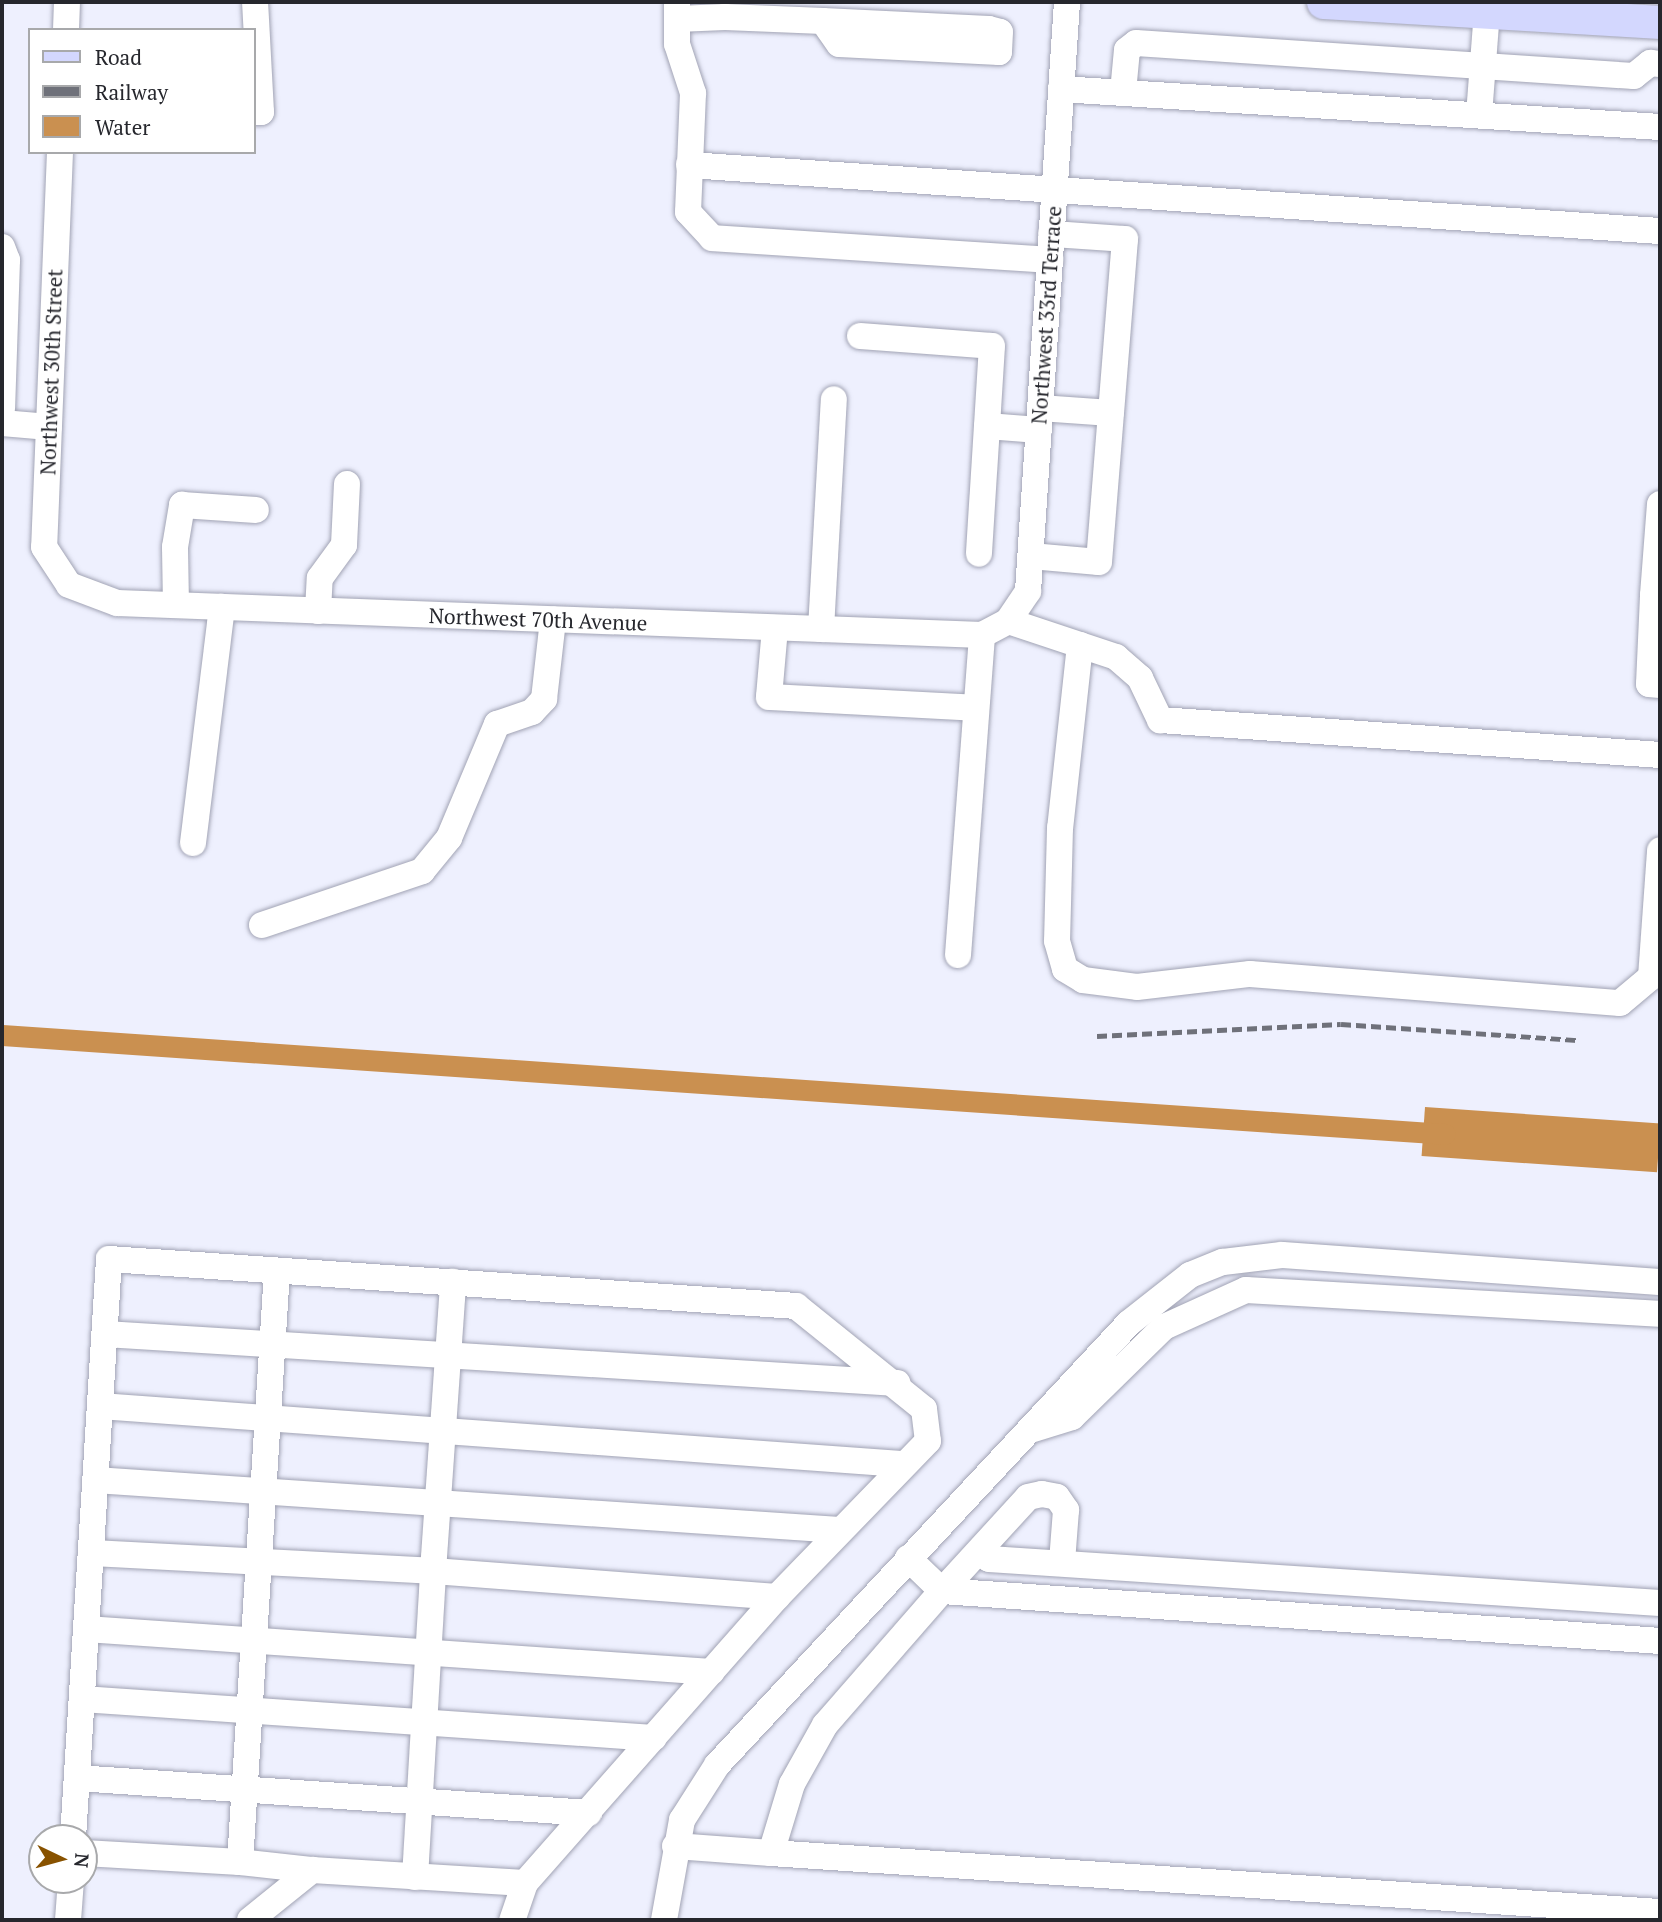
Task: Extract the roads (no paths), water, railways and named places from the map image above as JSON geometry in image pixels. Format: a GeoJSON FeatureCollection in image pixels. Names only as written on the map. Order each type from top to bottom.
{"type":"FeatureCollection","features":[{"type":"Feature","properties":{"kind":"main road"},"geometry":{"type":"LineString","coordinates":[[1324,2],[1487,7],[1660,22]]}},
{"type":"Feature","properties":{"kind":"street"},"geometry":{"type":"LineString","coordinates":[[66,28],[67,2]]}},
{"type":"Feature","properties":{"kind":"street"},"geometry":{"type":"LineString","coordinates":[[255,2],[261,113],[256,112]]}},
{"type":"Feature","properties":{"kind":"street","name":"Northwest 33rd Terrace"},"geometry":{"type":"LineString","coordinates":[[1008,621],[1028,591],[1067,2]]}},
{"type":"Feature","properties":{"kind":"street"},"geometry":{"type":"LineString","coordinates":[[1479,115],[1487,7]]}},
{"type":"Feature","properties":{"kind":"street"},"geometry":{"type":"LineString","coordinates":[[822,21],[839,44],[999,51],[999,32],[989,29],[822,21],[677,10],[677,44],[693,93],[688,212],[712,239],[1051,247],[1125,239],[1099,562],[1031,556]]}},
{"type":"Feature","properties":{"kind":"street"},"geometry":{"type":"LineString","coordinates":[[1123,92],[1127,50],[1136,43],[1634,76],[1650,63],[1660,64]]}},
{"type":"Feature","properties":{"kind":"street"},"geometry":{"type":"LineString","coordinates":[[1061,89],[1660,127]]}},
{"type":"Feature","properties":{"kind":"street","name":"Northwest 30th Street"},"geometry":{"type":"LineString","coordinates":[[61,154],[44,547],[69,585]]}},
{"type":"Feature","properties":{"kind":"street"},"geometry":{"type":"LineString","coordinates":[[689,165],[1660,232]]}},
{"type":"Feature","properties":{"kind":"street"},"geometry":{"type":"LineString","coordinates":[[2,247],[7,260],[2,408]]}},
{"type":"Feature","properties":{"kind":"street"},"geometry":{"type":"LineString","coordinates":[[860,336],[992,346],[979,555]]}},
{"type":"Feature","properties":{"kind":"street"},"geometry":{"type":"LineString","coordinates":[[821,629],[834,399]]}},
{"type":"Feature","properties":{"kind":"street"},"geometry":{"type":"LineString","coordinates":[[987,426],[1111,413]]}},
{"type":"Feature","properties":{"kind":"street"},"geometry":{"type":"LineString","coordinates":[[2,423],[49,426]]}},
{"type":"Feature","properties":{"kind":"street"},"geometry":{"type":"LineString","coordinates":[[318,611],[320,578],[344,545],[347,484]]}},
{"type":"Feature","properties":{"kind":"street"},"geometry":{"type":"LineString","coordinates":[[1660,504],[1657,597],[1649,684],[1660,685]]}},
{"type":"Feature","properties":{"kind":"street"},"geometry":{"type":"LineString","coordinates":[[176,606],[175,547],[182,505],[256,510]]}},
{"type":"Feature","properties":{"kind":"street","name":"Northwest 70th Avenue"},"geometry":{"type":"LineString","coordinates":[[69,585],[117,603],[982,635]]}},
{"type":"Feature","properties":{"kind":"street"},"geometry":{"type":"LineString","coordinates":[[193,843],[222,607]]}},
{"type":"Feature","properties":{"kind":"street"},"geometry":{"type":"LineString","coordinates":[[262,925],[422,871],[449,838],[497,724],[532,712],[544,699],[553,620]]}},
{"type":"Feature","properties":{"kind":"street"},"geometry":{"type":"LineString","coordinates":[[958,955],[982,635],[1008,621],[1080,645],[1131,668],[1160,720],[1660,755]]}},
{"type":"Feature","properties":{"kind":"street"},"geometry":{"type":"LineString","coordinates":[[775,628],[768,698],[976,708]]}},
{"type":"Feature","properties":{"kind":"street"},"geometry":{"type":"LineString","coordinates":[[1080,645],[1060,828],[1057,942],[1065,969],[1083,981],[1137,987],[1250,974],[1620,1003],[1651,977],[1660,850]]}},
{"type":"Feature","properties":{"kind":"street"},"geometry":{"type":"LineString","coordinates":[[664,1920],[675,1846],[689,1804],[712,1771],[1129,1323],[1190,1275],[1223,1262],[1282,1255],[1660,1282]]}},
{"type":"Feature","properties":{"kind":"street"},"geometry":{"type":"LineString","coordinates":[[74,1824],[109,1259],[796,1306],[897,1383],[924,1409],[928,1441],[901,1464],[777,1597],[526,1883],[512,1920]]}},
{"type":"Feature","properties":{"kind":"street"},"geometry":{"type":"LineString","coordinates":[[240,1862],[262,1563],[278,1271]]}},
{"type":"Feature","properties":{"kind":"street"},"geometry":{"type":"LineString","coordinates":[[415,1877],[453,1282]]}},
{"type":"Feature","properties":{"kind":"street"},"geometry":{"type":"LineString","coordinates":[[1028,1430],[1072,1417],[1164,1327],[1246,1290],[1660,1314]]}},
{"type":"Feature","properties":{"kind":"street"},"geometry":{"type":"LineString","coordinates":[[105,1334],[897,1383]]}},
{"type":"Feature","properties":{"kind":"street"},"geometry":{"type":"LineString","coordinates":[[100,1406],[270,1415],[901,1464]]}},
{"type":"Feature","properties":{"kind":"street"},"geometry":{"type":"LineString","coordinates":[[95,1480],[839,1530]]}},
{"type":"Feature","properties":{"kind":"street"},"geometry":{"type":"LineString","coordinates":[[771,1853],[792,1784],[825,1725],[1028,1497],[1050,1495],[1066,1510],[1062,1562]]}},
{"type":"Feature","properties":{"kind":"street"},"geometry":{"type":"LineString","coordinates":[[981,1551],[989,1559],[1660,1603]]}},
{"type":"Feature","properties":{"kind":"street"},"geometry":{"type":"LineString","coordinates":[[91,1553],[433,1572],[777,1597]]}},
{"type":"Feature","properties":{"kind":"street"},"geometry":{"type":"LineString","coordinates":[[908,1559],[942,1591],[1660,1641]]}},
{"type":"Feature","properties":{"kind":"street"},"geometry":{"type":"LineString","coordinates":[[1479,1630],[1481,1590]]}},
{"type":"Feature","properties":{"kind":"street"},"geometry":{"type":"LineString","coordinates":[[86,1629],[712,1672]]}},
{"type":"Feature","properties":{"kind":"street"},"geometry":{"type":"LineString","coordinates":[[82,1699],[654,1738]]}},
{"type":"Feature","properties":{"kind":"street"},"geometry":{"type":"LineString","coordinates":[[77,1778],[420,1804],[589,1812]]}},
{"type":"Feature","properties":{"kind":"street"},"geometry":{"type":"LineString","coordinates":[[675,1846],[1660,1912]]}},
{"type":"Feature","properties":{"kind":"street"},"geometry":{"type":"LineString","coordinates":[[98,1854],[526,1883]]}},
{"type":"Feature","properties":{"kind":"street"},"geometry":{"type":"LineString","coordinates":[[250,1920],[312,1870]]}},
{"type":"Feature","properties":{"kind":"street"},"geometry":{"type":"LineString","coordinates":[[68,1920],[70,1894]]}},
{"type":"Feature","properties":{"kind":"water"},"geometry":{"type":"Polygon","coordinates":[[[1425,1107],[1660,1123],[1657,1172],[1422,1156],[1425,1107]]]}},
{"type":"Feature","properties":{"kind":"waterway"},"geometry":{"type":"LineString","coordinates":[[2,1035],[1445,1134]]}},
{"type":"Feature","properties":{"kind":"railway"},"geometry":{"type":"LineString","coordinates":[[1097,1036],[1341,1024],[1577,1040]]}}]}
